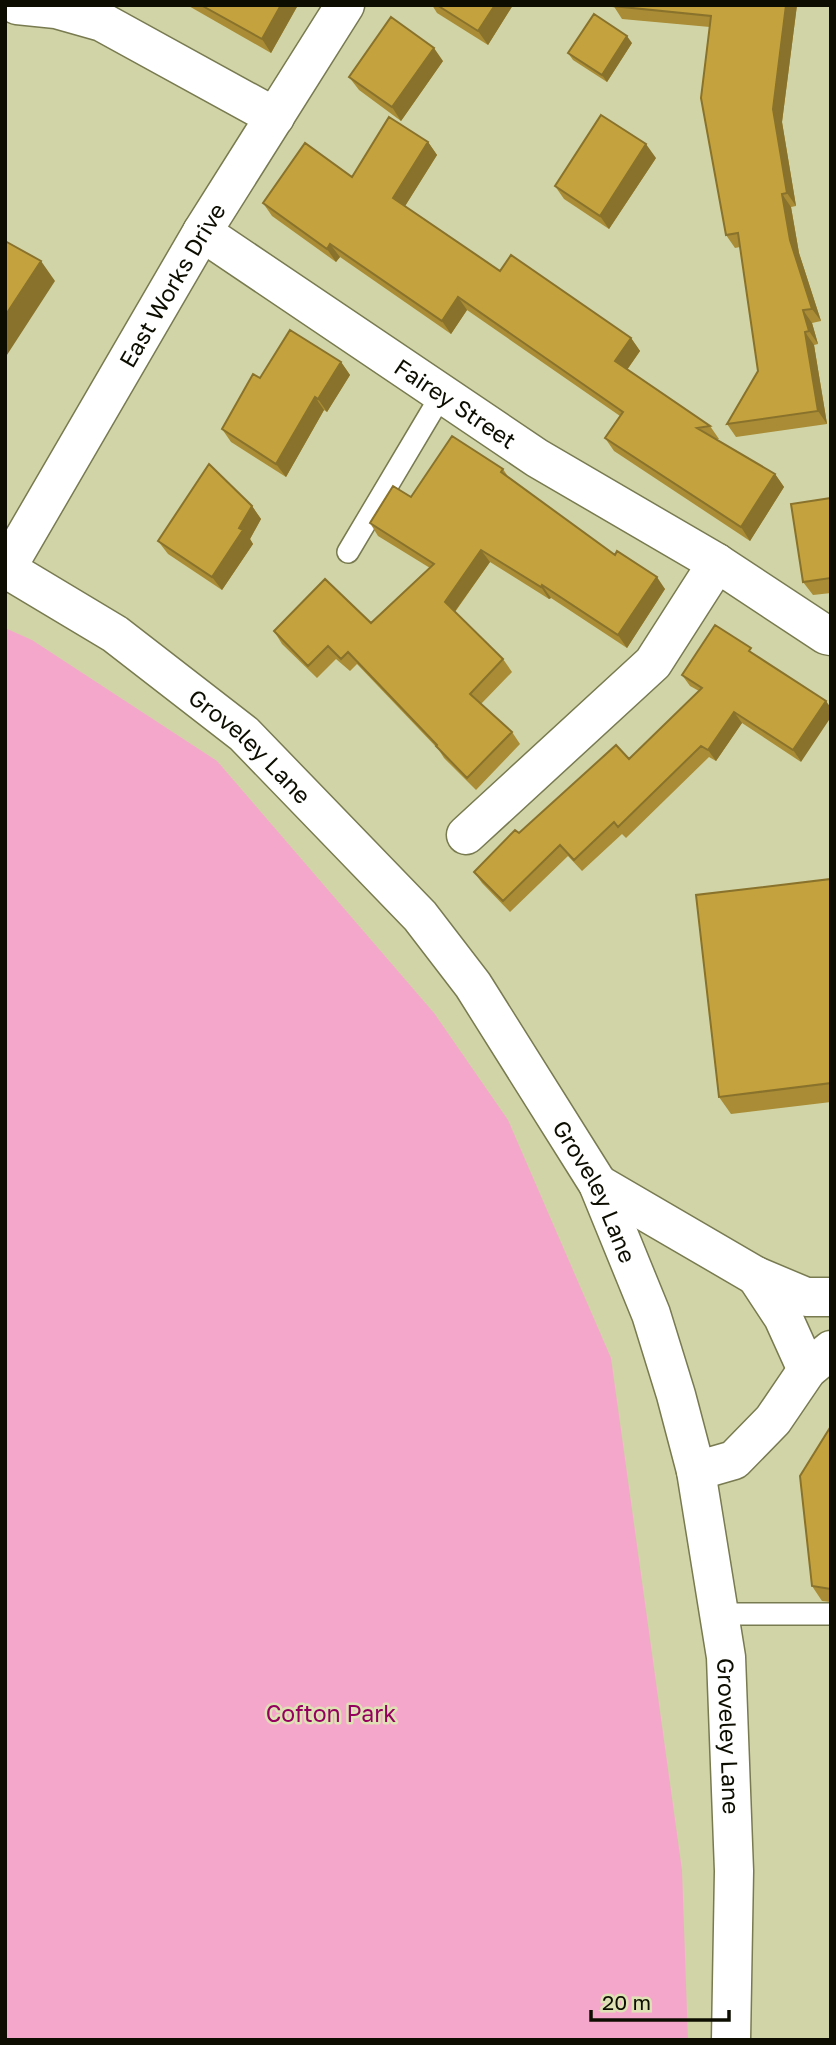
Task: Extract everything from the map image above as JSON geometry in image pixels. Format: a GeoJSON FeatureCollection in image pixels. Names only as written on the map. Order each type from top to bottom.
{"type":"FeatureCollection","features":[{"type":"Feature","properties":{"kind":"street"},"geometry":{"type":"LineString","coordinates":[[17,5],[56,9],[102,22],[275,117]]}},
{"type":"Feature","properties":{"kind":"street","name":"East Works Drive"},"geometry":{"type":"LineString","coordinates":[[6,569],[202,232],[345,5]]}},
{"type":"Feature","properties":{"kind":"street","name":"Fairey Street"},"geometry":{"type":"LineString","coordinates":[[202,232],[537,458],[717,563],[831,636]]}},
{"type":"Feature","properties":{"kind":"street"},"geometry":{"type":"LineString","coordinates":[[466,835],[653,663],[717,563]]}},
{"type":"Feature","properties":{"kind":"street","name":"Groveley Lane"},"geometry":{"type":"LineString","coordinates":[[6,569],[115,634],[244,734],[420,916],[473,985],[598,1184],[651,1314],[696,1471],[726,1657],[734,1871],[731,2040]]}},
{"type":"Feature","properties":{"kind":"street"},"geometry":{"type":"LineString","coordinates":[[598,1184],[756,1276],[806,1297],[831,1297]]}},
{"type":"Feature","properties":{"kind":"street"},"geometry":{"type":"LineString","coordinates":[[696,1471],[734,1460],[773,1420],[819,1360],[783,1317],[756,1276]]}},
{"type":"Feature","properties":{"kind":"lane"},"geometry":{"type":"LineString","coordinates":[[348,552],[442,394]]}},
{"type":"Feature","properties":{"kind":"lane"},"geometry":{"type":"LineString","coordinates":[[719,1614],[831,1614]]}},
{"type":"Feature","properties":{"kind":"green space","name":"Cofton Park"},"geometry":{"type":"Polygon","coordinates":[[[5,628],[32,640],[217,761],[434,1013],[508,1120],[611,1358],[682,1870],[688,2040],[5,2040],[5,628]]]}},
{"type":"Feature","properties":{"kind":"building"},"geometry":{"type":"Polygon","coordinates":[[[201,5],[281,5],[262,39],[201,5]]]}},
{"type":"Feature","properties":{"kind":"building"},"geometry":{"type":"Polygon","coordinates":[[[437,5],[495,5],[478,31],[437,5]]]}},
{"type":"Feature","properties":{"kind":"building"},"geometry":{"type":"Polygon","coordinates":[[[613,5],[786,5],[773,109],[787,193],[782,194],[790,240],[812,309],[803,310],[809,331],[805,332],[818,411],[727,424],[758,371],[738,233],[726,235],[701,98],[711,16],[613,5]]]}},
{"type":"Feature","properties":{"kind":"building"},"geometry":{"type":"Polygon","coordinates":[[[594,14],[627,36],[602,75],[568,53],[594,14]]]}},
{"type":"Feature","properties":{"kind":"building"},"geometry":{"type":"Polygon","coordinates":[[[391,17],[434,48],[392,107],[349,77],[391,17]]]}},
{"type":"Feature","properties":{"kind":"building"},"geometry":{"type":"Polygon","coordinates":[[[601,115],[646,144],[600,216],[555,186],[601,115]]]}},
{"type":"Feature","properties":{"kind":"building"},"geometry":{"type":"Polygon","coordinates":[[[389,117],[428,142],[393,198],[500,271],[511,255],[631,338],[615,361],[710,426],[697,428],[775,474],[741,527],[605,438],[623,412],[458,297],[442,321],[330,244],[327,249],[263,203],[305,143],[352,177],[389,117]]]}},
{"type":"Feature","properties":{"kind":"building"},"geometry":{"type":"Polygon","coordinates":[[[5,241],[41,261],[5,316],[5,241]]]}},
{"type":"Feature","properties":{"kind":"building"},"geometry":{"type":"Polygon","coordinates":[[[290,330],[341,362],[318,399],[315,397],[276,464],[222,429],[253,374],[260,378],[290,330]]]}},
{"type":"Feature","properties":{"kind":"building"},"geometry":{"type":"Polygon","coordinates":[[[452,436],[503,469],[501,472],[615,555],[617,551],[657,577],[618,635],[542,585],[541,587],[481,550],[445,602],[503,659],[470,694],[512,732],[467,778],[348,652],[341,659],[328,646],[308,666],[274,631],[325,579],[371,623],[434,564],[370,523],[393,486],[411,497],[452,436]]]}},
{"type":"Feature","properties":{"kind":"building"},"geometry":{"type":"Polygon","coordinates":[[[209,464],[252,506],[239,528],[243,530],[212,577],[158,541],[209,464]]]}},
{"type":"Feature","properties":{"kind":"building"},"geometry":{"type":"Polygon","coordinates":[[[831,498],[831,578],[803,582],[791,504],[831,498]]]}},
{"type":"Feature","properties":{"kind":"building"},"geometry":{"type":"Polygon","coordinates":[[[715,625],[751,648],[749,651],[826,701],[793,750],[734,712],[708,750],[701,746],[618,827],[614,822],[574,860],[560,845],[503,901],[474,872],[515,830],[519,833],[616,745],[629,759],[702,688],[682,675],[715,625]]]}},
{"type":"Feature","properties":{"kind":"building"},"geometry":{"type":"Polygon","coordinates":[[[831,879],[831,1083],[719,1097],[696,895],[831,879]]]}},
{"type":"Feature","properties":{"kind":"building"},"geometry":{"type":"Polygon","coordinates":[[[831,1426],[831,1589],[812,1586],[800,1476],[831,1426]]]}}]}
